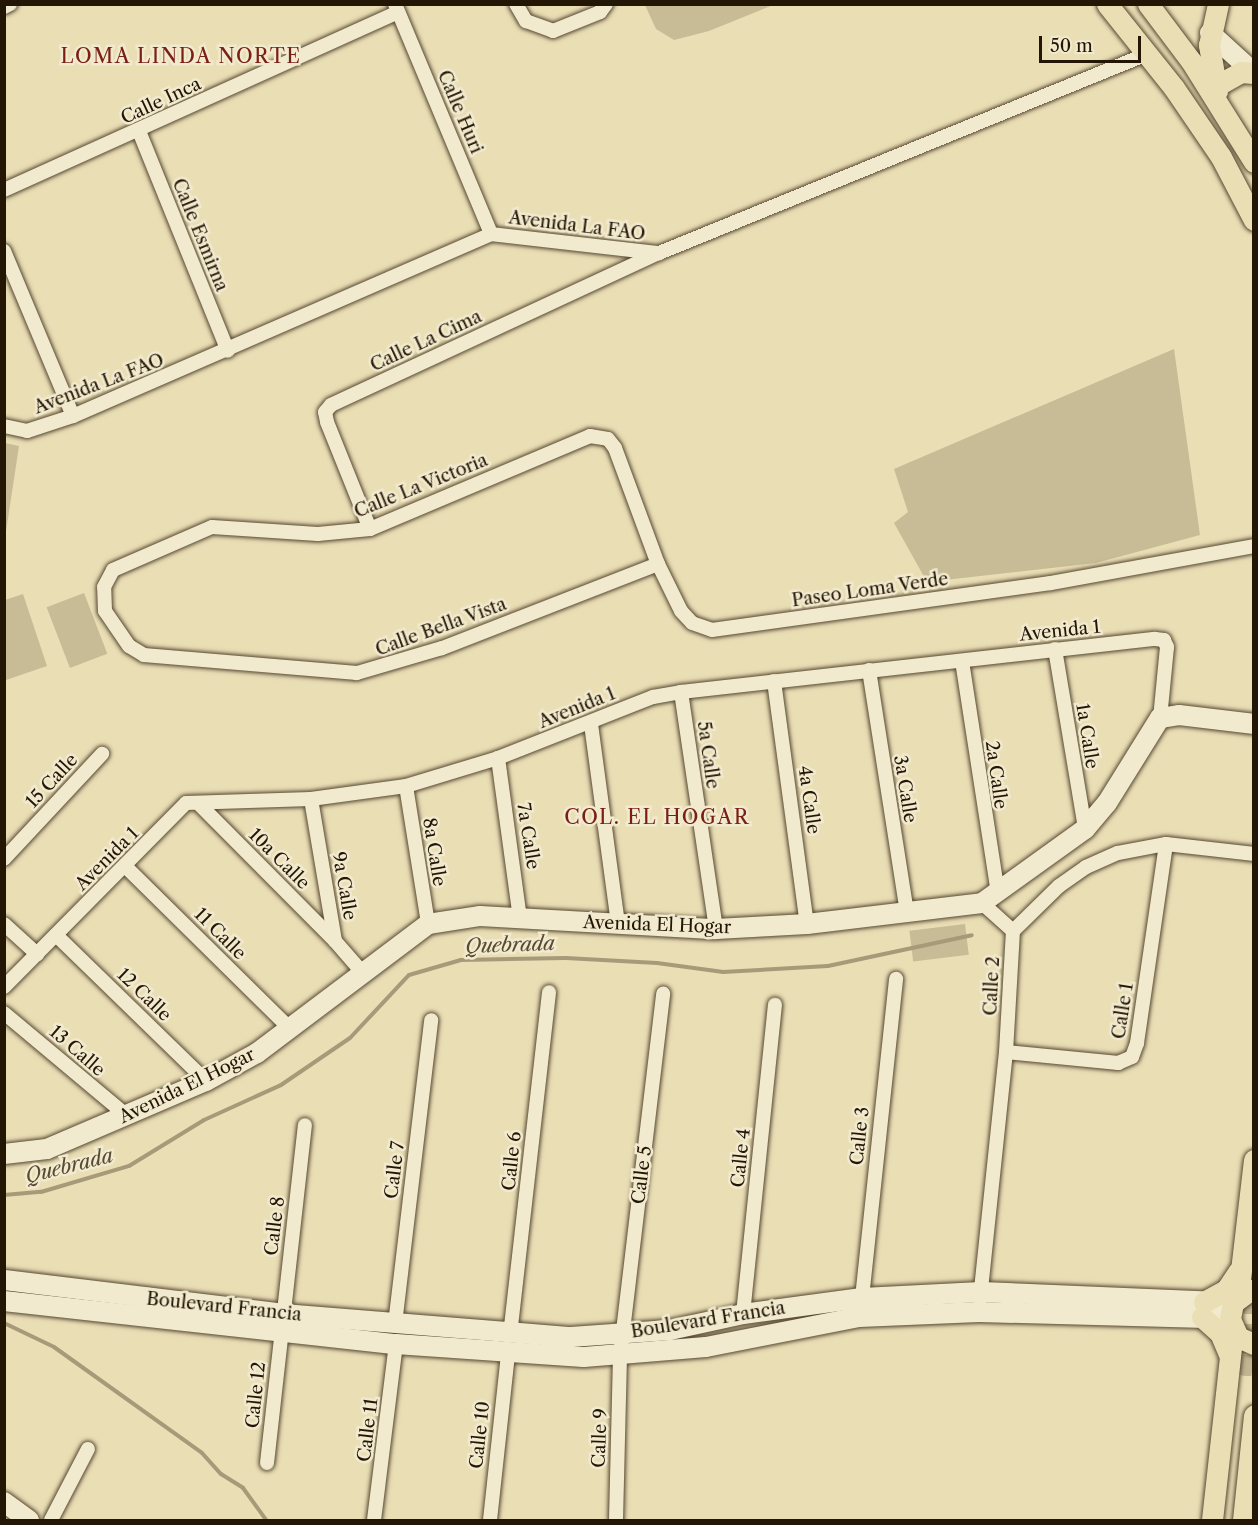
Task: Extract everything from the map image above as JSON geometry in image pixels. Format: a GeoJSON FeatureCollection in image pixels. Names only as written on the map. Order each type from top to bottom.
{"type":"FeatureCollection","features":[{"type":"Feature","properties":{"kind":"main road"},"geometry":{"type":"LineString","coordinates":[[1107,4],[1147,54],[1221,157],[1254,220]]}},
{"type":"Feature","properties":{"kind":"main road"},"geometry":{"type":"LineString","coordinates":[[1148,4],[1191,61],[1254,162]]}},
{"type":"Feature","properties":{"kind":"main road"},"geometry":{"type":"LineString","coordinates":[[1218,4],[1210,33],[1216,86],[1225,115]]}},
{"type":"Feature","properties":{"kind":"main road"},"geometry":{"type":"LineString","coordinates":[[1216,86],[1240,72],[1254,73]]}},
{"type":"Feature","properties":{"kind":"main road"},"geometry":{"type":"LineString","coordinates":[[1225,1521],[1238,1307],[1249,1258],[1254,1160]]}},
{"type":"Feature","properties":{"kind":"main road"},"geometry":{"type":"LineString","coordinates":[[1212,1521],[1235,1366],[1220,1333],[1203,1310],[1226,1290],[1249,1258]]}},
{"type":"Feature","properties":{"kind":"main road"},"geometry":{"type":"LineString","coordinates":[[1238,1307],[1254,1344]]}},
{"type":"Feature","properties":{"kind":"main road"},"geometry":{"type":"LineString","coordinates":[[1243,1521],[1254,1416]]}},
{"type":"Feature","properties":{"kind":"street"},"geometry":{"type":"LineString","coordinates":[[4,7],[10,4]]}},
{"type":"Feature","properties":{"kind":"street"},"geometry":{"type":"LineString","coordinates":[[516,4],[526,21],[553,31],[600,12],[606,4]]}},
{"type":"Feature","properties":{"kind":"street","name":"Calle Inca"},"geometry":{"type":"LineString","coordinates":[[4,190],[139,131],[396,8]]}},
{"type":"Feature","properties":{"kind":"street","name":"Calle Huri"},"geometry":{"type":"LineString","coordinates":[[396,8],[491,234]]}},
{"type":"Feature","properties":{"kind":"street"},"geometry":{"type":"LineString","coordinates":[[1210,33],[1254,73]]}},
{"type":"Feature","properties":{"kind":"street","name":"Avenida La FAO"},"geometry":{"type":"LineString","coordinates":[[4,426],[27,431],[73,416],[228,351],[491,234],[659,253],[1147,54]]}},
{"type":"Feature","properties":{"kind":"street","name":"Calle Esmirna"},"geometry":{"type":"LineString","coordinates":[[139,131],[228,351]]}},
{"type":"Feature","properties":{"kind":"street"},"geometry":{"type":"LineString","coordinates":[[4,251],[73,416]]}},
{"type":"Feature","properties":{"kind":"street","name":"Calle La Cima"},"geometry":{"type":"LineString","coordinates":[[370,529],[327,422],[325,412],[331,405],[659,253]]}},
{"type":"Feature","properties":{"kind":"street","name":"Calle La Victoria"},"geometry":{"type":"LineString","coordinates":[[105,611],[104,587],[113,570],[212,527],[327,534],[370,529],[590,436],[608,439]]}},
{"type":"Feature","properties":{"kind":"street","name":"Paseo Loma Verde"},"geometry":{"type":"LineString","coordinates":[[608,439],[615,448],[658,564],[681,611],[692,623],[712,630],[1051,583],[1254,546]]}},
{"type":"Feature","properties":{"kind":"street","name":"Calle Bella Vista"},"geometry":{"type":"LineString","coordinates":[[105,611],[129,646],[144,655],[357,673],[442,648],[658,564]]}},
{"type":"Feature","properties":{"kind":"street","name":"Avenida 1"},"geometry":{"type":"LineString","coordinates":[[4,987],[126,867],[186,803],[311,799],[406,786],[498,758],[591,724],[644,700],[681,692],[1055,649],[1164,639],[1166,667],[1160,718]]}},
{"type":"Feature","properties":{"kind":"street","name":"1a Calle"},"geometry":{"type":"LineString","coordinates":[[1055,649],[1085,829]]}},
{"type":"Feature","properties":{"kind":"street","name":"2a Calle"},"geometry":{"type":"LineString","coordinates":[[962,661],[990,898]]}},
{"type":"Feature","properties":{"kind":"street","name":"3a Calle"},"geometry":{"type":"LineString","coordinates":[[869,670],[907,913]]}},
{"type":"Feature","properties":{"kind":"street","name":"4a Calle"},"geometry":{"type":"LineString","coordinates":[[774,681],[807,924]]}},
{"type":"Feature","properties":{"kind":"street","name":"5a Calle"},"geometry":{"type":"LineString","coordinates":[[681,692],[716,929]]}},
{"type":"Feature","properties":{"kind":"street"},"geometry":{"type":"LineString","coordinates":[[1160,718],[1179,715],[1254,724]]}},
{"type":"Feature","properties":{"kind":"street","name":"Avenida El Hogar"},"geometry":{"type":"LineString","coordinates":[[4,1154],[47,1149],[206,1081],[257,1053],[361,971],[428,924],[480,916],[716,929],[807,924],[907,913],[990,898],[1085,829],[1107,802],[1160,718]]}},
{"type":"Feature","properties":{"kind":"street"},"geometry":{"type":"LineString","coordinates":[[591,724],[618,924]]}},
{"type":"Feature","properties":{"kind":"street","name":"15 Calle"},"geometry":{"type":"LineString","coordinates":[[4,859],[102,754]]}},
{"type":"Feature","properties":{"kind":"street","name":"7a Calle"},"geometry":{"type":"LineString","coordinates":[[498,758],[520,920]]}},
{"type":"Feature","properties":{"kind":"street","name":"8a Calle"},"geometry":{"type":"LineString","coordinates":[[406,786],[428,924]]}},
{"type":"Feature","properties":{"kind":"street","name":"9a Calle"},"geometry":{"type":"LineString","coordinates":[[311,799],[335,941],[361,971]]}},
{"type":"Feature","properties":{"kind":"street","name":"10a Calle"},"geometry":{"type":"LineString","coordinates":[[198,803],[335,941]]}},
{"type":"Feature","properties":{"kind":"street"},"geometry":{"type":"LineString","coordinates":[[990,898],[1013,931],[1059,886],[1086,867],[1118,852],[1166,844],[1254,854]]}},
{"type":"Feature","properties":{"kind":"street","name":"Calle 1"},"geometry":{"type":"LineString","coordinates":[[1006,1052],[1118,1063],[1132,1057],[1137,1043],[1166,844]]}},
{"type":"Feature","properties":{"kind":"street","name":"11 Calle"},"geometry":{"type":"LineString","coordinates":[[126,867],[289,1028]]}},
{"type":"Feature","properties":{"kind":"street"},"geometry":{"type":"LineString","coordinates":[[4,924],[37,954]]}},
{"type":"Feature","properties":{"kind":"street","name":"Calle 2"},"geometry":{"type":"LineString","coordinates":[[979,1312],[1006,1052],[1013,931]]}},
{"type":"Feature","properties":{"kind":"street","name":"12 Calle"},"geometry":{"type":"LineString","coordinates":[[56,935],[206,1081]]}},
{"type":"Feature","properties":{"kind":"street","name":"Calle 3"},"geometry":{"type":"LineString","coordinates":[[862,1298],[896,979]]}},
{"type":"Feature","properties":{"kind":"street","name":"Calle 6"},"geometry":{"type":"LineString","coordinates":[[509,1344],[549,992]]}},
{"type":"Feature","properties":{"kind":"street","name":"Calle 5"},"geometry":{"type":"LineString","coordinates":[[620,1356],[663,994]]}},
{"type":"Feature","properties":{"kind":"street","name":"Calle 4"},"geometry":{"type":"LineString","coordinates":[[743,1314],[775,1005]]}},
{"type":"Feature","properties":{"kind":"street","name":"13 Calle"},"geometry":{"type":"LineString","coordinates":[[4,1013],[127,1116]]}},
{"type":"Feature","properties":{"kind":"street","name":"Calle 7"},"geometry":{"type":"LineString","coordinates":[[396,1334],[430,1020]]}},
{"type":"Feature","properties":{"kind":"street","name":"Calle 8"},"geometry":{"type":"LineString","coordinates":[[282,1322],[305,1125]]}},
{"type":"Feature","properties":{"kind":"street","name":"Boulevard Francia"},"geometry":{"type":"LineString","coordinates":[[4,1280],[282,1322]]}},
{"type":"Feature","properties":{"kind":"street","name":"Boulevard Francia"},"geometry":{"type":"LineString","coordinates":[[509,1344],[670,1330],[743,1314],[862,1298],[981,1292],[1203,1310]]}},
{"type":"Feature","properties":{"kind":"street","name":"Boulevard Francia"},"geometry":{"type":"LineString","coordinates":[[4,1301],[282,1322],[620,1356],[706,1347],[859,1317],[979,1312],[1203,1310],[1238,1307]]}},
{"type":"Feature","properties":{"kind":"street","name":"Calle 12"},"geometry":{"type":"LineString","coordinates":[[267,1463],[282,1322]]}},
{"type":"Feature","properties":{"kind":"street","name":"Calle 11"},"geometry":{"type":"LineString","coordinates":[[374,1521],[396,1334]]}},
{"type":"Feature","properties":{"kind":"street","name":"Calle 10"},"geometry":{"type":"LineString","coordinates":[[490,1521],[509,1344]]}},
{"type":"Feature","properties":{"kind":"street","name":"Calle 9"},"geometry":{"type":"LineString","coordinates":[[616,1521],[620,1356]]}},
{"type":"Feature","properties":{"kind":"street"},"geometry":{"type":"LineString","coordinates":[[51,1521],[88,1449]]}},
{"type":"Feature","properties":{"kind":"street"},"geometry":{"type":"LineString","coordinates":[[4,1502],[29,1521]]}},
{"type":"Feature","properties":{"kind":"shaded area"},"geometry":{"type":"Polygon","coordinates":[[[645,5],[773,5],[709,31],[674,40],[656,29],[645,5]]]}},
{"type":"Feature","properties":{"kind":"shaded area"},"geometry":{"type":"Polygon","coordinates":[[[1174,349],[1200,535],[1096,563],[927,582],[894,523],[908,512],[894,469],[1174,349]]]}},
{"type":"Feature","properties":{"kind":"shaded area"},"geometry":{"type":"Polygon","coordinates":[[[4,443],[19,446],[5,538],[4,443]]]}},
{"type":"Feature","properties":{"kind":"shaded area"},"geometry":{"type":"Polygon","coordinates":[[[84,593],[107,654],[70,668],[47,607],[84,593]]]}},
{"type":"Feature","properties":{"kind":"shaded area"},"geometry":{"type":"Polygon","coordinates":[[[23,594],[47,666],[6,680],[5,600],[23,594]]]}},
{"type":"Feature","properties":{"kind":"shaded area"},"geometry":{"type":"Polygon","coordinates":[[[965,924],[969,955],[913,962],[909,931],[965,924]]]}},
{"type":"Feature","properties":{"kind":"waterway","name":"Quebrada"},"geometry":{"type":"LineString","coordinates":[[4,1195],[41,1192],[129,1166],[204,1120],[281,1085],[350,1038],[409,975],[461,960],[566,958],[657,963],[723,972],[828,966],[972,935]]}},
{"type":"Feature","properties":{"kind":"waterway"},"geometry":{"type":"LineString","coordinates":[[4,1323],[54,1347],[202,1453],[221,1474],[243,1488],[266,1520]]}},
{"type":"Feature","properties":{"kind":"tunnel"},"geometry":{"type":"LineString","coordinates":[[1241,1375],[1253,1257]]}},
{"type":"Feature","properties":{"kind":"district","name":"LOMA LINDA NORTE"},"geometry":{"type":"Point","coordinates":[181,56]}},
{"type":"Feature","properties":{"kind":"district","name":"COL. EL HOGAR"},"geometry":{"type":"Point","coordinates":[657,817]}}]}
